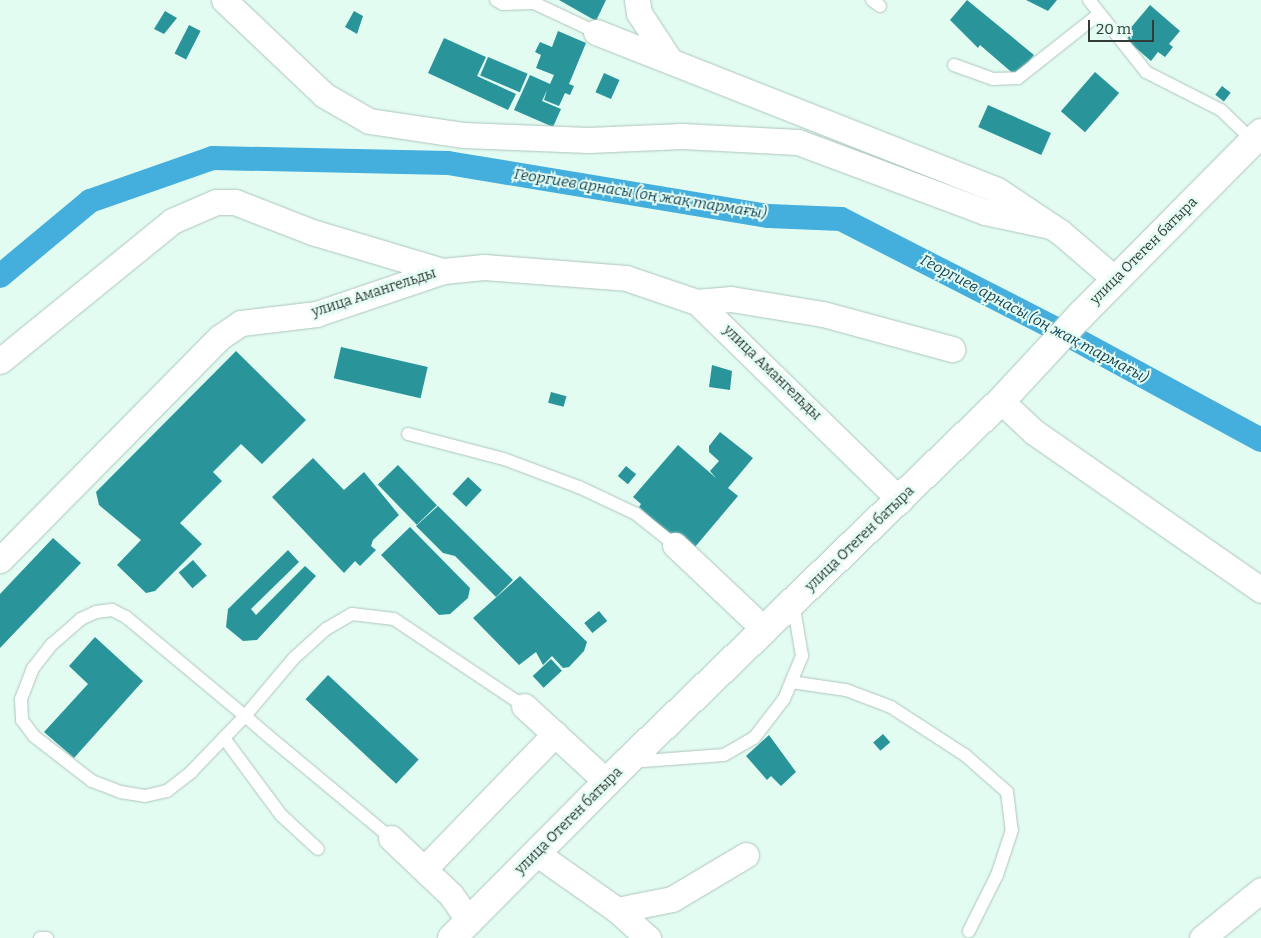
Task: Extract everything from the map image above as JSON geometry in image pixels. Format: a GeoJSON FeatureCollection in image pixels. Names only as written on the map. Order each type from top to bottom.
{"type":"FeatureCollection","features":[{"type":"Feature","properties":{"kind":"main road","name":"улица Отеген батыра"},"geometry":{"type":"LineString","coordinates":[[460,929],[627,762],[1000,402],[1116,280],[1257,137]]}},
{"type":"Feature","properties":{"kind":"street"},"geometry":{"type":"LineString","coordinates":[[224,0],[324,95],[369,121],[464,136],[588,140],[682,136],[798,142],[985,212],[1051,226]]}},
{"type":"Feature","properties":{"kind":"street"},"geometry":{"type":"LineString","coordinates":[[637,0],[639,13],[669,59]]}},
{"type":"Feature","properties":{"kind":"street"},"geometry":{"type":"LineString","coordinates":[[596,32],[669,59],[997,190],[1051,226],[1116,280]]}},
{"type":"Feature","properties":{"kind":"street"},"geometry":{"type":"LineString","coordinates":[[0,361],[172,221],[216,202],[235,202],[312,232],[443,271]]}},
{"type":"Feature","properties":{"kind":"street","name":"улица Амангельды"},"geometry":{"type":"LineString","coordinates":[[0,560],[220,337],[242,323],[316,314],[443,271],[484,267],[579,272],[626,278],[697,302],[900,500]]}},
{"type":"Feature","properties":{"kind":"street"},"geometry":{"type":"LineString","coordinates":[[697,302],[731,299],[823,314],[952,349]]}},
{"type":"Feature","properties":{"kind":"street"},"geometry":{"type":"LineString","coordinates":[[1000,402],[1034,432],[1261,590]]}},
{"type":"Feature","properties":{"kind":"street"},"geometry":{"type":"LineString","coordinates":[[675,545],[765,630]]}},
{"type":"Feature","properties":{"kind":"street"},"geometry":{"type":"LineString","coordinates":[[524,706],[608,782]]}},
{"type":"Feature","properties":{"kind":"street"},"geometry":{"type":"LineString","coordinates":[[425,868],[555,734]]}},
{"type":"Feature","properties":{"kind":"street"},"geometry":{"type":"LineString","coordinates":[[391,838],[425,868],[460,929]]}},
{"type":"Feature","properties":{"kind":"street"},"geometry":{"type":"LineString","coordinates":[[536,853],[617,910],[648,938]]}},
{"type":"Feature","properties":{"kind":"street"},"geometry":{"type":"LineString","coordinates":[[617,910],[672,900],[730,868],[746,855]]}},
{"type":"Feature","properties":{"kind":"street"},"geometry":{"type":"LineString","coordinates":[[1202,938],[1261,890]]}},
{"type":"Feature","properties":{"kind":"lane"},"geometry":{"type":"LineString","coordinates":[[496,0],[503,4],[534,3],[596,32]]}},
{"type":"Feature","properties":{"kind":"lane"},"geometry":{"type":"LineString","coordinates":[[1089,0],[1146,72],[1221,110],[1257,137]]}},
{"type":"Feature","properties":{"kind":"lane"},"geometry":{"type":"LineString","coordinates":[[954,64],[993,79],[1018,78],[1099,14]]}},
{"type":"Feature","properties":{"kind":"lane"},"geometry":{"type":"LineString","coordinates":[[408,434],[504,459],[579,487],[636,514],[675,545]]}},
{"type":"Feature","properties":{"kind":"lane"},"geometry":{"type":"LineString","coordinates":[[627,762],[724,755],[754,738],[784,699],[802,656],[793,603]]}},
{"type":"Feature","properties":{"kind":"lane"},"geometry":{"type":"LineString","coordinates":[[391,838],[245,716],[126,617],[112,610],[96,612],[81,620],[52,644],[33,668],[21,699],[22,720],[35,737],[92,781],[120,792],[145,796],[167,791],[191,772],[245,716],[294,658],[326,629],[352,614],[394,619],[524,706]]}},
{"type":"Feature","properties":{"kind":"lane"},"geometry":{"type":"LineString","coordinates":[[791,682],[846,690],[891,707],[965,755],[1006,792],[1012,830],[997,875],[968,931]]}},
{"type":"Feature","properties":{"kind":"lane"},"geometry":{"type":"LineString","coordinates":[[224,738],[281,815],[318,849]]}},
{"type":"Feature","properties":{"kind":"lane"},"geometry":{"type":"LineString","coordinates":[[40,938],[47,938]]}},
{"type":"Feature","properties":{"kind":"building"},"geometry":{"type":"Polygon","coordinates":[[[559,0],[606,0],[596,21],[559,0]]]}},
{"type":"Feature","properties":{"kind":"building"},"geometry":{"type":"Polygon","coordinates":[[[967,0],[1034,55],[1016,76],[980,45],[978,48],[950,20],[967,0]]]}},
{"type":"Feature","properties":{"kind":"building"},"geometry":{"type":"Polygon","coordinates":[[[1026,0],[1057,0],[1048,11],[1026,0]]]}},
{"type":"Feature","properties":{"kind":"building"},"geometry":{"type":"Polygon","coordinates":[[[1150,5],[1180,31],[1169,44],[1173,47],[1165,57],[1158,52],[1151,61],[1123,37],[1150,5]]]}},
{"type":"Feature","properties":{"kind":"building"},"geometry":{"type":"Polygon","coordinates":[[[165,11],[177,18],[164,34],[154,29],[165,11]]]}},
{"type":"Feature","properties":{"kind":"building"},"geometry":{"type":"Polygon","coordinates":[[[354,11],[363,16],[357,34],[345,27],[354,11]]]}},
{"type":"Feature","properties":{"kind":"building"},"geometry":{"type":"Polygon","coordinates":[[[189,25],[201,31],[186,59],[174,54],[189,25]]]}},
{"type":"Feature","properties":{"kind":"building"},"geometry":{"type":"Polygon","coordinates":[[[558,31],[586,43],[569,84],[574,86],[570,95],[565,93],[559,106],[544,100],[547,90],[542,101],[561,109],[553,127],[514,110],[530,75],[550,84],[554,75],[536,68],[541,55],[535,52],[540,42],[552,47],[558,31]]]}},
{"type":"Feature","properties":{"kind":"building"},"geometry":{"type":"Polygon","coordinates":[[[444,38],[486,57],[477,76],[516,94],[508,110],[428,73],[444,38]]]}},
{"type":"Feature","properties":{"kind":"building"},"geometry":{"type":"Polygon","coordinates":[[[488,57],[528,74],[520,92],[480,75],[488,57]]]}},
{"type":"Feature","properties":{"kind":"building"},"geometry":{"type":"Polygon","coordinates":[[[1095,72],[1119,93],[1085,132],[1061,111],[1095,72]]]}},
{"type":"Feature","properties":{"kind":"building"},"geometry":{"type":"Polygon","coordinates":[[[604,73],[620,80],[611,99],[595,92],[604,73]]]}},
{"type":"Feature","properties":{"kind":"building"},"geometry":{"type":"Polygon","coordinates":[[[1222,86],[1231,93],[1224,101],[1215,95],[1222,86]]]}},
{"type":"Feature","properties":{"kind":"building"},"geometry":{"type":"Polygon","coordinates":[[[988,105],[1051,133],[1041,155],[978,127],[988,105]]]}},
{"type":"Feature","properties":{"kind":"building"},"geometry":{"type":"Polygon","coordinates":[[[341,347],[428,367],[421,398],[334,378],[341,347]]]}},
{"type":"Feature","properties":{"kind":"building"},"geometry":{"type":"Polygon","coordinates":[[[236,351],[306,420],[262,464],[241,444],[213,472],[222,481],[180,523],[202,544],[155,591],[146,593],[117,565],[141,540],[99,505],[96,492],[236,351]]]}},
{"type":"Feature","properties":{"kind":"building"},"geometry":{"type":"Polygon","coordinates":[[[712,365],[732,371],[730,390],[709,387],[712,365]]]}},
{"type":"Feature","properties":{"kind":"building"},"geometry":{"type":"Polygon","coordinates":[[[551,392],[566,396],[564,407],[548,403],[551,392]]]}},
{"type":"Feature","properties":{"kind":"building"},"geometry":{"type":"Polygon","coordinates":[[[720,432],[753,458],[728,488],[738,496],[695,547],[675,539],[639,507],[641,504],[633,497],[678,445],[716,478],[710,471],[719,461],[709,452],[709,446],[720,432]]]}},
{"type":"Feature","properties":{"kind":"building"},"geometry":{"type":"Polygon","coordinates":[[[313,458],[344,490],[364,472],[399,515],[373,540],[371,546],[376,550],[360,566],[355,561],[344,573],[272,497],[313,458]]]}},
{"type":"Feature","properties":{"kind":"building"},"geometry":{"type":"Polygon","coordinates":[[[398,465],[437,505],[417,525],[378,484],[398,465]]]}},
{"type":"Feature","properties":{"kind":"building"},"geometry":{"type":"Polygon","coordinates":[[[626,466],[636,474],[628,484],[618,476],[626,466]]]}},
{"type":"Feature","properties":{"kind":"building"},"geometry":{"type":"Polygon","coordinates":[[[468,477],[482,490],[466,507],[452,494],[468,477]]]}},
{"type":"Feature","properties":{"kind":"building"},"geometry":{"type":"Polygon","coordinates":[[[438,506],[513,580],[496,597],[455,556],[443,553],[416,526],[438,506]]]}},
{"type":"Feature","properties":{"kind":"building"},"geometry":{"type":"Polygon","coordinates":[[[410,527],[470,588],[468,598],[450,614],[439,615],[381,555],[410,527]]]}},
{"type":"Feature","properties":{"kind":"building"},"geometry":{"type":"Polygon","coordinates":[[[53,538],[81,563],[0,648],[0,594],[53,538]]]}},
{"type":"Feature","properties":{"kind":"building"},"geometry":{"type":"Polygon","coordinates":[[[288,550],[299,562],[251,609],[256,615],[305,566],[316,576],[257,640],[243,641],[226,627],[228,609],[288,550]]]}},
{"type":"Feature","properties":{"kind":"building"},"geometry":{"type":"Polygon","coordinates":[[[193,560],[207,576],[192,588],[179,572],[193,560]]]}},
{"type":"Feature","properties":{"kind":"building"},"geometry":{"type":"Polygon","coordinates":[[[520,576],[587,642],[584,651],[569,667],[563,668],[552,656],[543,665],[536,652],[519,665],[473,618],[520,576]]]}},
{"type":"Feature","properties":{"kind":"building"},"geometry":{"type":"Polygon","coordinates":[[[599,611],[607,621],[592,633],[584,623],[599,611]]]}},
{"type":"Feature","properties":{"kind":"building"},"geometry":{"type":"Polygon","coordinates":[[[95,637],[143,681],[74,758],[44,732],[88,684],[69,666],[95,637]]]}},
{"type":"Feature","properties":{"kind":"building"},"geometry":{"type":"Polygon","coordinates":[[[551,659],[562,671],[544,688],[533,676],[551,659]]]}},
{"type":"Feature","properties":{"kind":"building"},"geometry":{"type":"Polygon","coordinates":[[[328,675],[419,760],[396,784],[305,699],[328,675]]]}},
{"type":"Feature","properties":{"kind":"building"},"geometry":{"type":"Polygon","coordinates":[[[883,734],[890,742],[880,751],[873,743],[883,734]]]}},
{"type":"Feature","properties":{"kind":"building"},"geometry":{"type":"Polygon","coordinates":[[[769,735],[796,772],[781,786],[771,776],[767,780],[746,756],[769,735]]]}},
{"type":"Feature","properties":{"kind":"waterway","name":"Георгиев арнасы (оң жақ тармағы)"},"geometry":{"type":"LineString","coordinates":[[0,276],[90,201],[213,158],[448,163],[769,216],[841,219],[1064,333],[1261,440]]}}]}
